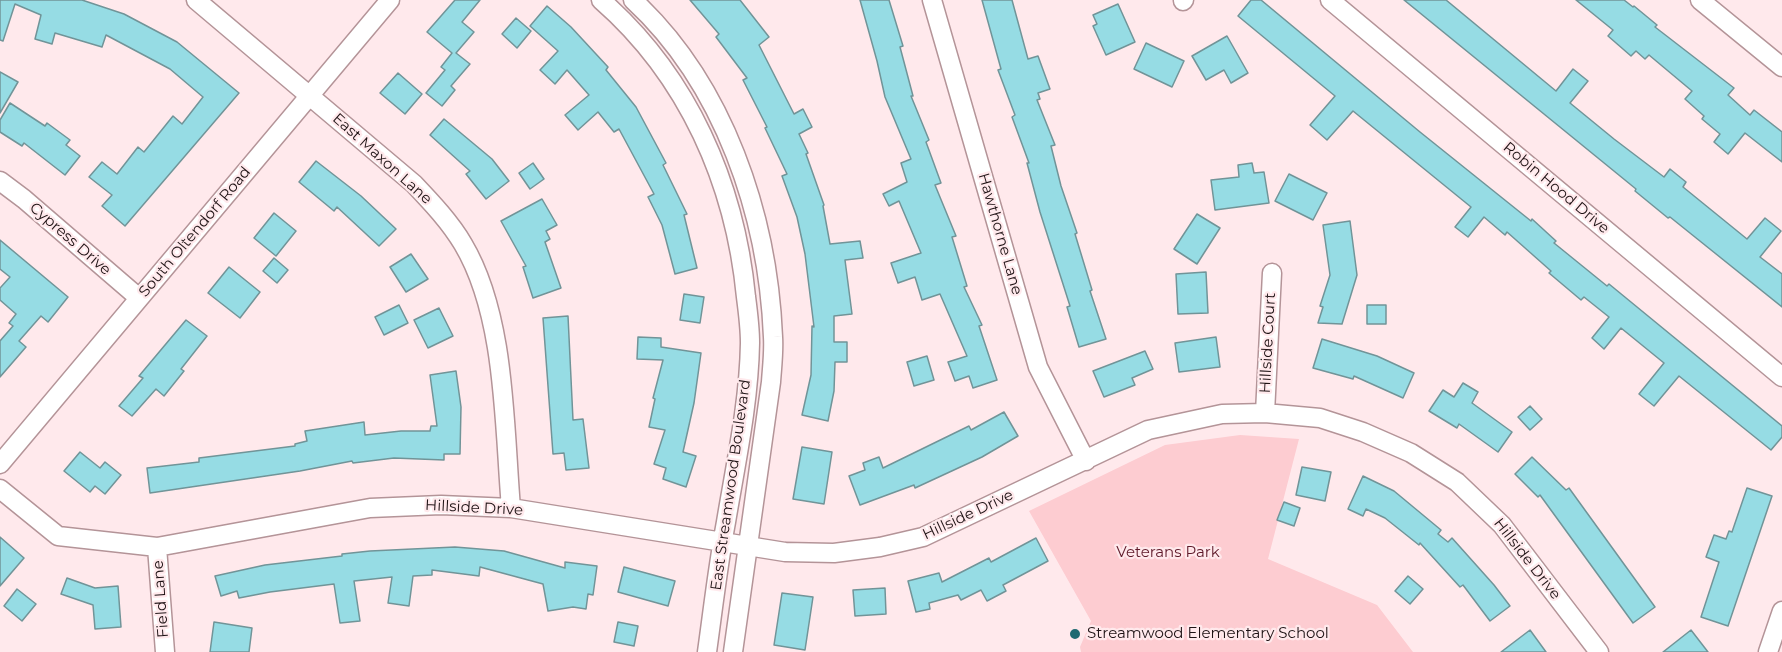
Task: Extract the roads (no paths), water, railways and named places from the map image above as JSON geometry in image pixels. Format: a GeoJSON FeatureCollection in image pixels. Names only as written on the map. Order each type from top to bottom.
{"type":"FeatureCollection","features":[{"type":"Feature","properties":{"kind":"street","name":"East Maxon Lane"},"geometry":{"type":"LineString","coordinates":[[196,0],[414,184],[444,217],[464,245],[482,283],[489,307],[501,372],[511,508]]}},
{"type":"Feature","properties":{"kind":"street","name":"South Oltendorf Road"},"geometry":{"type":"LineString","coordinates":[[0,464],[390,0]]}},
{"type":"Feature","properties":{"kind":"street","name":"East Streamwood Boulevard"},"geometry":{"type":"LineString","coordinates":[[601,0],[647,46],[683,98],[716,163],[730,204],[745,283],[749,351],[746,405],[722,542],[707,652]]}},
{"type":"Feature","properties":{"kind":"street","name":"East Streamwood Boulevard"},"geometry":{"type":"LineString","coordinates":[[633,0],[657,22],[709,98],[736,156],[762,245],[773,339],[771,382],[733,652]]}},
{"type":"Feature","properties":{"kind":"street","name":"Hawthorne Lane"},"geometry":{"type":"LineString","coordinates":[[932,0],[1038,367],[1086,461]]}},
{"type":"Feature","properties":{"kind":"street","name":"Robin Hood Drive"},"geometry":{"type":"LineString","coordinates":[[1330,0],[1782,377]]}},
{"type":"Feature","properties":{"kind":"street"},"geometry":{"type":"LineString","coordinates":[[1700,0],[1782,67]]}},
{"type":"Feature","properties":{"kind":"street","name":"Cypress Drive"},"geometry":{"type":"LineString","coordinates":[[0,181],[139,298]]}},
{"type":"Feature","properties":{"kind":"street","name":"Hillside Court"},"geometry":{"type":"LineString","coordinates":[[1265,413],[1272,273]]}},
{"type":"Feature","properties":{"kind":"street","name":"Hillside Drive"},"geometry":{"type":"LineString","coordinates":[[0,489],[58,536],[157,547],[370,508],[441,505],[511,508],[785,552],[834,554],[923,537],[1148,430],[1222,414],[1265,413],[1320,418],[1363,432],[1411,453],[1457,482],[1502,525],[1599,652]]}},
{"type":"Feature","properties":{"kind":"street","name":"Field Lane"},"geometry":{"type":"LineString","coordinates":[[157,547],[165,652]]}},
{"type":"Feature","properties":{"kind":"street"},"geometry":{"type":"LineString","coordinates":[[1768,652],[1782,611]]}},
{"type":"Feature","properties":{"kind":"place","name":"Streamwood Elementary School"},"geometry":{"type":"Point","coordinates":[1075,634]}},
{"type":"Feature","properties":{"kind":"park label","name":"Veterans Park"},"geometry":{"type":"Point","coordinates":[1168,553]}}]}
